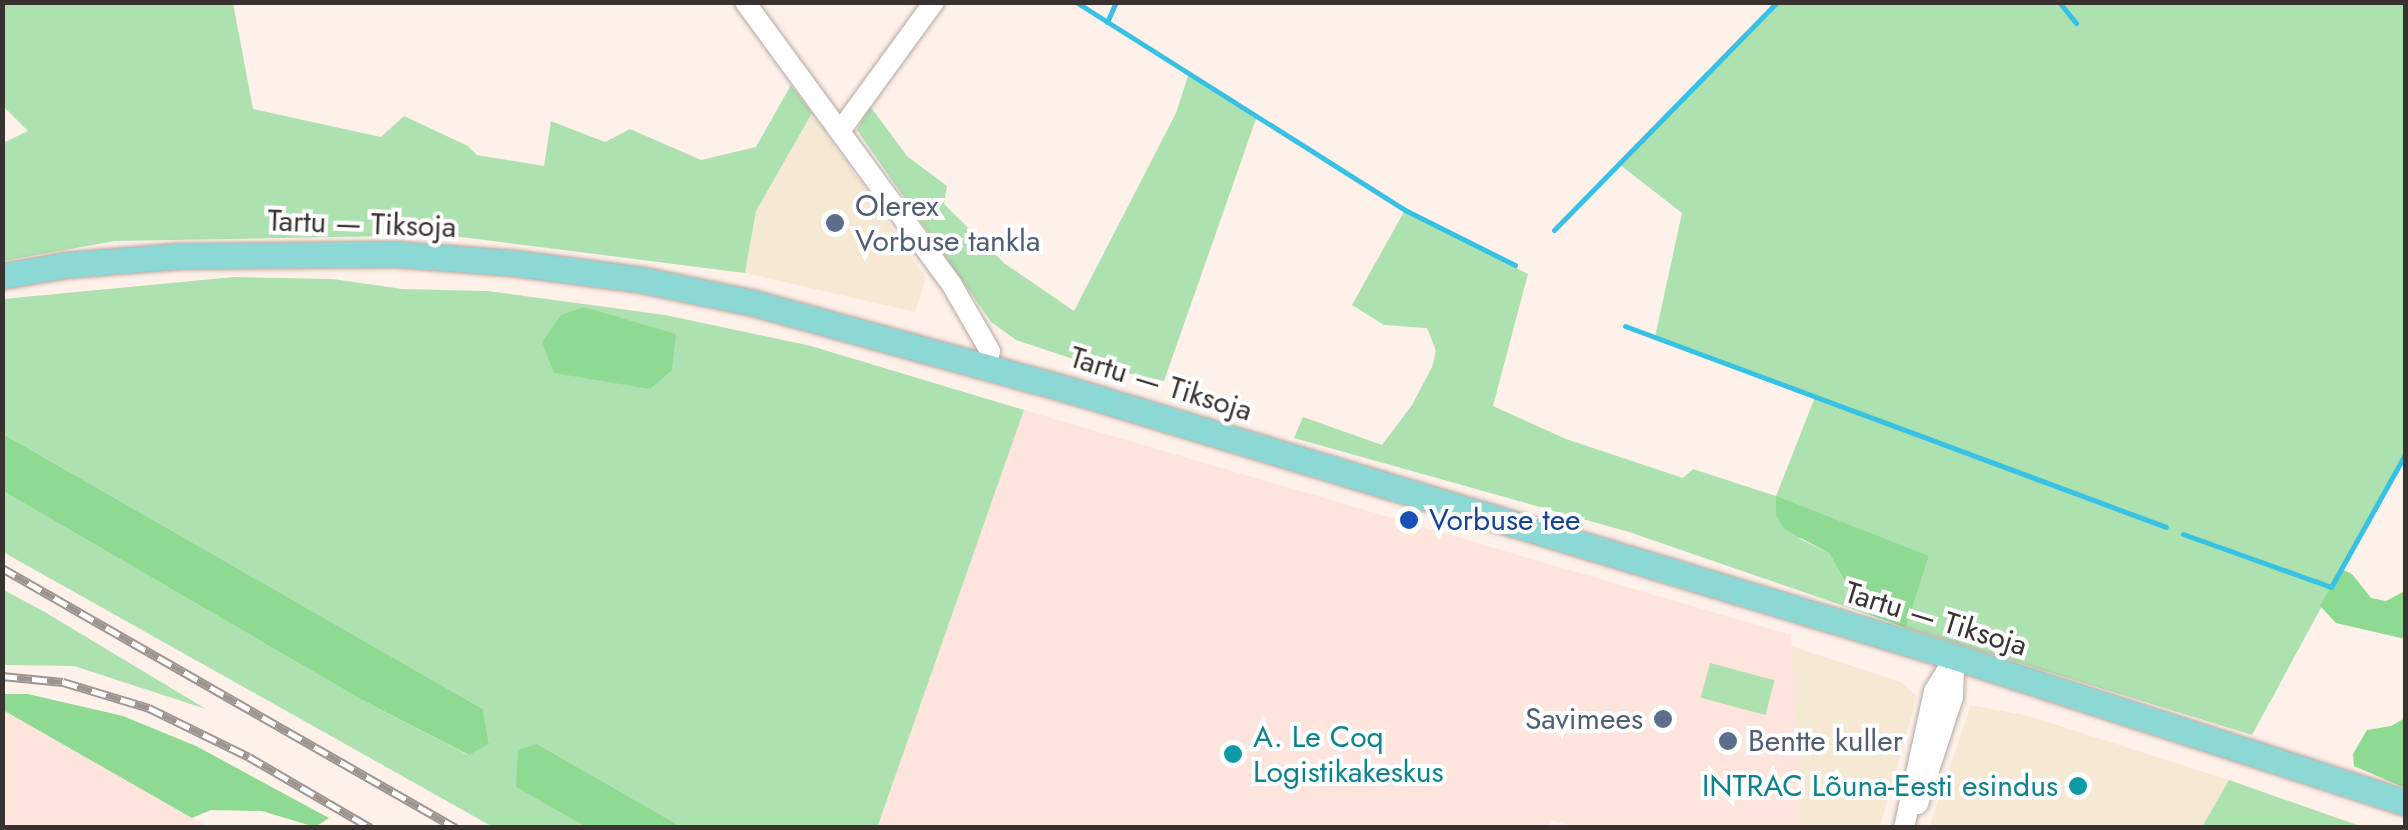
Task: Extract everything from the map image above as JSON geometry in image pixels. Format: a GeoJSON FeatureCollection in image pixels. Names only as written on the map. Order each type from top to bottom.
{"type":"FeatureCollection","features":[{"type":"Feature","properties":{"kind":"main road","name":"Tartu — Tiksoja"},"geometry":{"type":"LineString","coordinates":[[2,276],[64,266],[278,252],[514,263],[643,280],[754,303],[987,366],[1955,657],[2271,756],[2406,803]]}},
{"type":"Feature","properties":{"kind":"street"},"geometry":{"type":"LineString","coordinates":[[745,2],[952,286],[990,351],[987,366]]}},
{"type":"Feature","properties":{"kind":"street"},"geometry":{"type":"LineString","coordinates":[[840,131],[934,2]]}},
{"type":"Feature","properties":{"kind":"street"},"geometry":{"type":"LineString","coordinates":[[1904,828],[1918,805],[1953,697],[1955,657]]}},
{"type":"Feature","properties":{"kind":"shaded area"},"geometry":{"type":"Polygon","coordinates":[[[812,113],[926,278],[915,312],[745,273],[756,211],[812,113]]]}},
{"type":"Feature","properties":{"kind":"shaded area"},"geometry":{"type":"Polygon","coordinates":[[[1024,410],[1791,635],[1800,827],[1580,828],[1550,820],[1548,828],[877,828],[1024,410]]]}},
{"type":"Feature","properties":{"kind":"shaded area"},"geometry":{"type":"Polygon","coordinates":[[[1791,646],[1901,682],[1917,697],[1880,827],[1800,827],[1791,646]]]}},
{"type":"Feature","properties":{"kind":"shaded area"},"geometry":{"type":"Polygon","coordinates":[[[1971,705],[2029,716],[2229,780],[2202,827],[1929,828],[1971,705]]]}},
{"type":"Feature","properties":{"kind":"shaded area"},"geometry":{"type":"Polygon","coordinates":[[[3,710],[208,827],[3,827],[3,710]]]}},
{"type":"Feature","properties":{"kind":"green space"},"geometry":{"type":"Polygon","coordinates":[[[3,2],[233,3],[253,109],[381,137],[404,116],[468,146],[477,155],[544,166],[551,121],[605,142],[630,129],[701,160],[756,147],[791,85],[812,113],[756,211],[745,273],[445,235],[115,241],[3,261],[3,143],[28,131],[3,106],[3,2]]]}},
{"type":"Feature","properties":{"kind":"green space"},"geometry":{"type":"Polygon","coordinates":[[[1777,3],[2405,3],[2405,453],[2252,735],[1906,628],[1929,556],[1798,538],[1829,553],[1854,597],[1870,615],[1629,532],[1294,438],[1303,417],[1382,445],[1412,405],[1432,367],[1436,351],[1427,328],[1384,325],[1352,305],[1405,210],[1528,274],[1493,406],[1566,439],[1683,478],[1693,469],[1776,496],[1815,397],[1655,337],[1682,213],[1619,164],[1777,3]]]}},
{"type":"Feature","properties":{"kind":"green space"},"geometry":{"type":"Polygon","coordinates":[[[1189,73],[1257,116],[1164,381],[1097,367],[1016,340],[991,322],[857,130],[870,106],[907,156],[947,186],[944,204],[1004,263],[1074,311],[1176,113],[1189,73]]]}},
{"type":"Feature","properties":{"kind":"green space"},"geometry":{"type":"Polygon","coordinates":[[[234,277],[333,279],[402,289],[487,291],[665,315],[811,346],[1024,410],[877,828],[682,827],[537,744],[517,787],[586,827],[493,827],[3,552],[3,491],[362,700],[468,755],[489,744],[483,709],[3,434],[3,299],[234,277]]]}},
{"type":"Feature","properties":{"kind":"green space"},"geometry":{"type":"Polygon","coordinates":[[[584,307],[676,334],[672,370],[650,389],[554,373],[542,342],[561,315],[584,307]]]}},
{"type":"Feature","properties":{"kind":"green space"},"geometry":{"type":"Polygon","coordinates":[[[3,434],[483,709],[489,744],[469,755],[362,700],[3,491],[3,434]]]}},
{"type":"Feature","properties":{"kind":"green space"},"geometry":{"type":"Polygon","coordinates":[[[1776,496],[1929,556],[1906,628],[1870,615],[1854,597],[1829,553],[1784,529],[1776,515],[1776,496]]]}},
{"type":"Feature","properties":{"kind":"green space"},"geometry":{"type":"Polygon","coordinates":[[[2341,569],[2352,574],[2371,598],[2386,601],[2405,591],[2405,639],[2336,623],[2320,606],[2341,569]]]}},
{"type":"Feature","properties":{"kind":"green space"},"geometry":{"type":"Polygon","coordinates":[[[2,589],[206,709],[74,666],[3,665],[2,589]]]}},
{"type":"Feature","properties":{"kind":"green space"},"geometry":{"type":"Polygon","coordinates":[[[1710,663],[1775,680],[1765,715],[1701,698],[1710,663]]]}},
{"type":"Feature","properties":{"kind":"green space"},"geometry":{"type":"Polygon","coordinates":[[[3,694],[28,694],[123,716],[196,746],[329,818],[315,827],[262,811],[211,810],[192,818],[3,710],[3,694]]]}},
{"type":"Feature","properties":{"kind":"green space"},"geometry":{"type":"Polygon","coordinates":[[[2405,718],[2405,788],[2354,766],[2353,754],[2367,730],[2391,726],[2405,718]]]}},
{"type":"Feature","properties":{"kind":"green space"},"geometry":{"type":"Polygon","coordinates":[[[537,744],[682,827],[586,827],[516,787],[518,750],[537,744]]]}},
{"type":"Feature","properties":{"kind":"green space"},"geometry":{"type":"Polygon","coordinates":[[[2229,780],[2363,827],[2202,827],[2229,780]]]}},
{"type":"Feature","properties":{"kind":"waterway"},"geometry":{"type":"LineString","coordinates":[[1076,2],[1405,210],[1515,265]]}},
{"type":"Feature","properties":{"kind":"waterway"},"geometry":{"type":"LineString","coordinates":[[1107,22],[1116,2]]}},
{"type":"Feature","properties":{"kind":"waterway"},"geometry":{"type":"LineString","coordinates":[[1554,230],[1777,2]]}},
{"type":"Feature","properties":{"kind":"waterway"},"geometry":{"type":"LineString","coordinates":[[2059,2],[2076,23]]}},
{"type":"Feature","properties":{"kind":"waterway"},"geometry":{"type":"LineString","coordinates":[[1625,326],[2166,527]]}},
{"type":"Feature","properties":{"kind":"waterway"},"geometry":{"type":"LineString","coordinates":[[2183,534],[2331,587],[2406,453]]}},
{"type":"Feature","properties":{"kind":"railway"},"geometry":{"type":"LineString","coordinates":[[2,568],[456,828]]}},
{"type":"Feature","properties":{"kind":"railway"},"geometry":{"type":"LineString","coordinates":[[2,676],[63,682],[149,708],[249,757],[371,828]]}},
{"type":"Feature","properties":{"kind":"place","name":"Olerex Vorbuse tankla"},"geometry":{"type":"Point","coordinates":[835,223]}},
{"type":"Feature","properties":{"kind":"place","name":"Vorbuse tee"},"geometry":{"type":"Point","coordinates":[1409,520]}},
{"type":"Feature","properties":{"kind":"place","name":"Savimees"},"geometry":{"type":"Point","coordinates":[1663,719]}},
{"type":"Feature","properties":{"kind":"place","name":"Bentte kuller"},"geometry":{"type":"Point","coordinates":[1728,741]}},
{"type":"Feature","properties":{"kind":"place","name":"A. Le Coq Logistikakeskus"},"geometry":{"type":"Point","coordinates":[1233,754]}},
{"type":"Feature","properties":{"kind":"place","name":"INTRAC Lõuna-Eesti esindus"},"geometry":{"type":"Point","coordinates":[2078,786]}}]}
